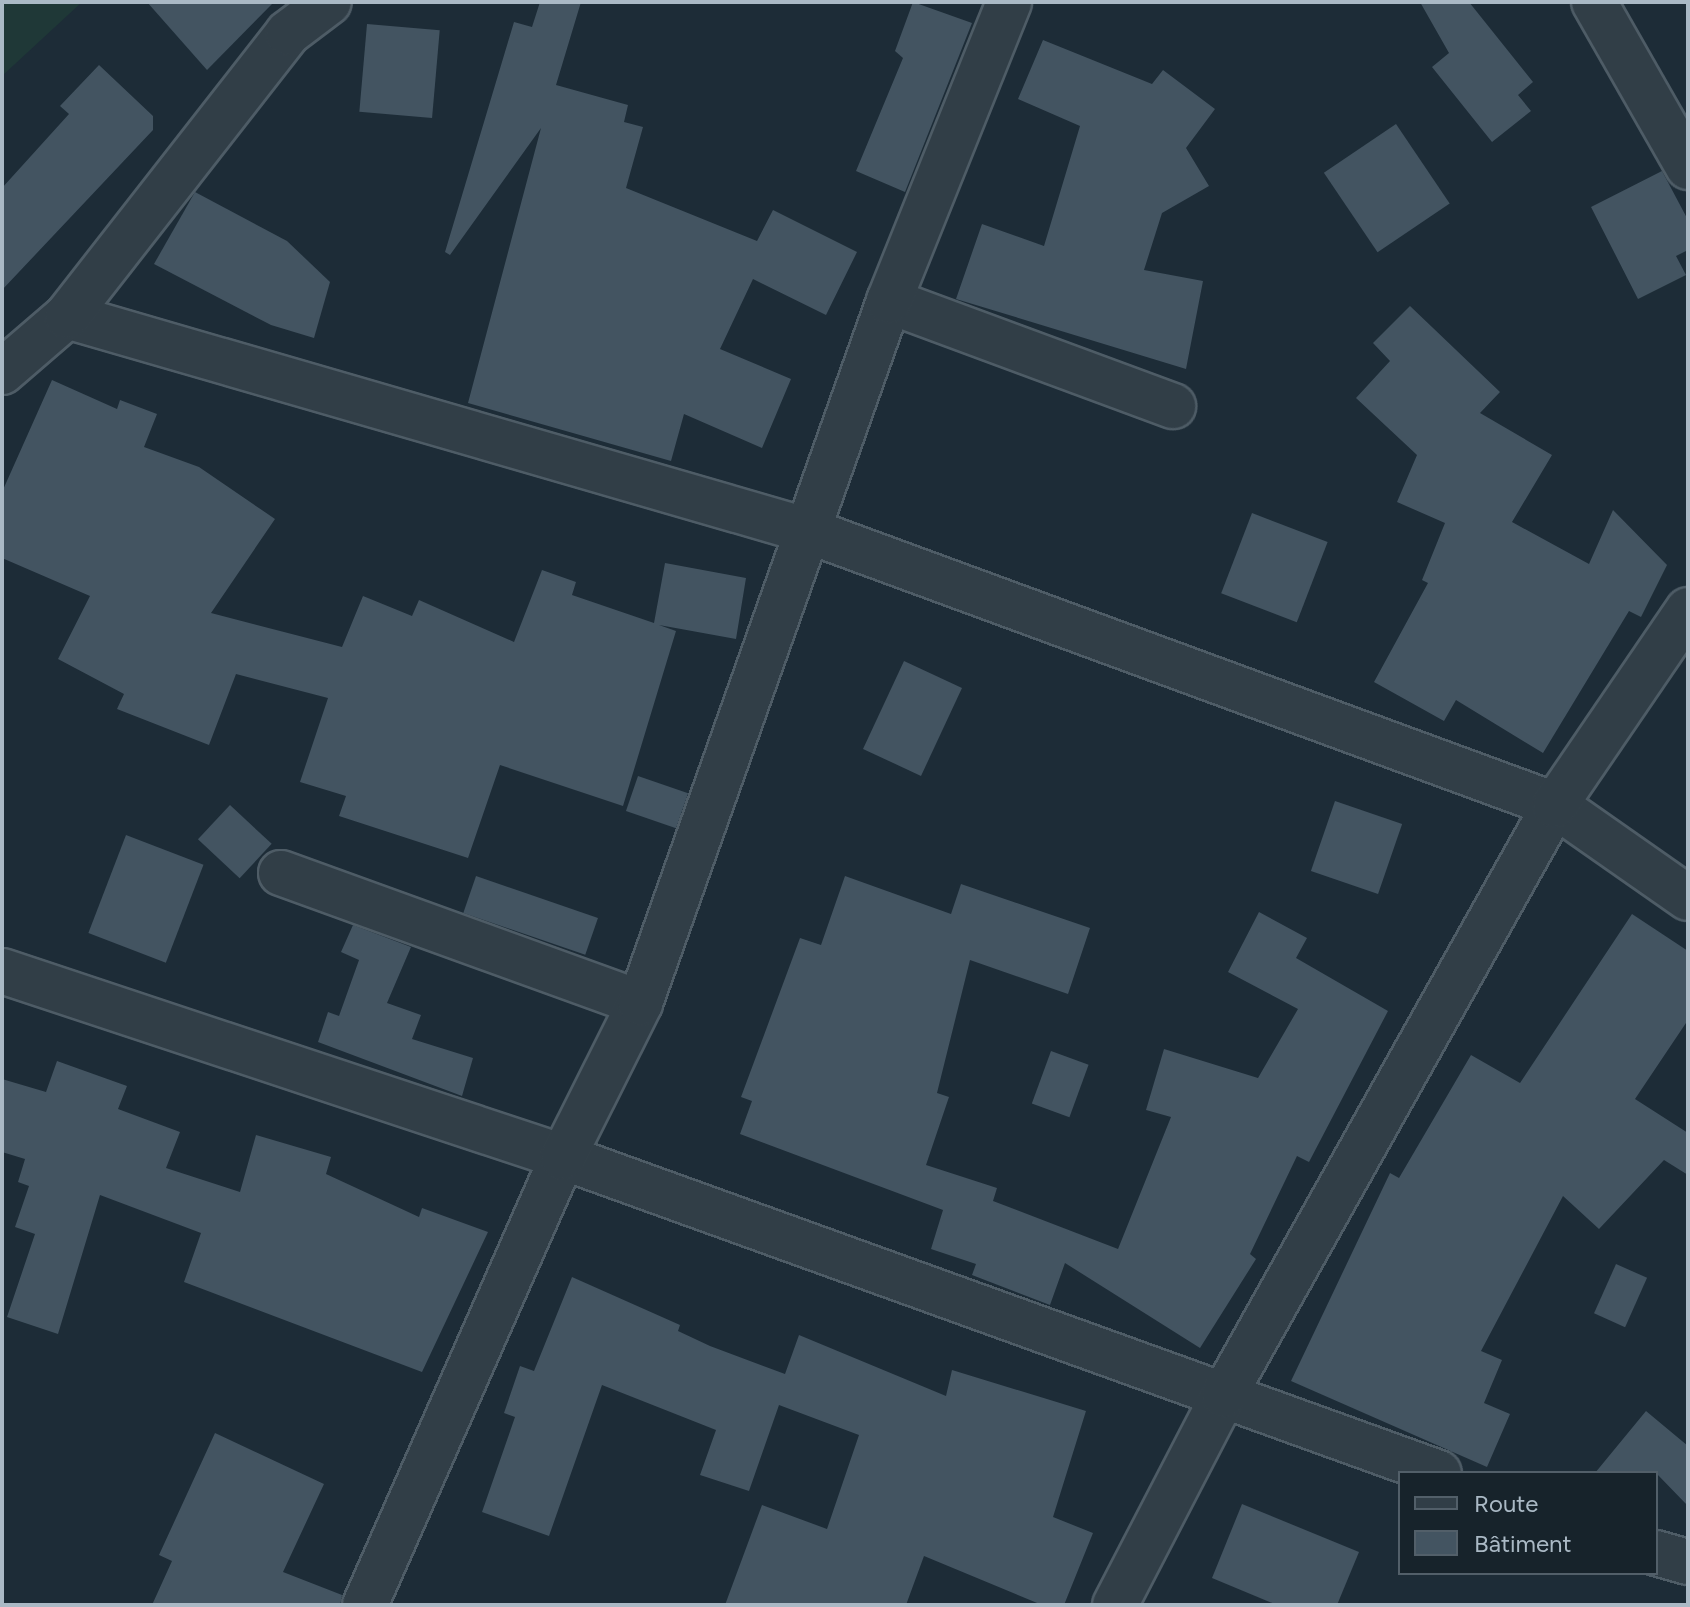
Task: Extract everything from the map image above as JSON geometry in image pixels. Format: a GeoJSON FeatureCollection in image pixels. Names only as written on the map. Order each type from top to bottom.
{"type":"FeatureCollection","features":[{"type":"Feature","properties":{"kind":"street"},"geometry":{"type":"LineString","coordinates":[[2,372],[67,316],[288,33],[329,2]]}},
{"type":"Feature","properties":{"kind":"street"},"geometry":{"type":"LineString","coordinates":[[365,1605],[563,1157],[640,1003],[889,301],[1009,2]]}},
{"type":"Feature","properties":{"kind":"street"},"geometry":{"type":"LineString","coordinates":[[1594,2],[1688,167]]}},
{"type":"Feature","properties":{"kind":"street"},"geometry":{"type":"LineString","coordinates":[[889,301],[1173,406]]}},
{"type":"Feature","properties":{"kind":"street"},"geometry":{"type":"LineString","coordinates":[[67,316],[809,531],[1555,805],[1688,898]]}},
{"type":"Feature","properties":{"kind":"street"},"geometry":{"type":"LineString","coordinates":[[1115,1605],[1224,1395],[1555,805],[1688,610]]}},
{"type":"Feature","properties":{"kind":"street"},"geometry":{"type":"LineString","coordinates":[[281,873],[640,1003]]}},
{"type":"Feature","properties":{"kind":"street"},"geometry":{"type":"LineString","coordinates":[[2,971],[563,1157],[1433,1471]]}},
{"type":"Feature","properties":{"kind":"street"},"geometry":{"type":"LineString","coordinates":[[1658,1554],[1688,1562]]}},
{"type":"Feature","properties":{"kind":"green space"},"geometry":{"type":"Polygon","coordinates":[[[2,2],[82,2],[2,76],[2,2]]]}},
{"type":"Feature","properties":{"kind":"building"},"geometry":{"type":"Polygon","coordinates":[[[147,2],[274,2],[207,70],[147,2]]]}},
{"type":"Feature","properties":{"kind":"building"},"geometry":{"type":"Polygon","coordinates":[[[540,2],[581,2],[556,85],[628,105],[624,122],[643,127],[626,188],[757,241],[773,210],[857,252],[826,315],[753,279],[720,349],[791,379],[762,448],[684,414],[671,461],[468,403],[541,128],[450,255],[445,252],[514,22],[532,27],[540,2]]]}},
{"type":"Feature","properties":{"kind":"building"},"geometry":{"type":"Polygon","coordinates":[[[913,2],[972,23],[905,192],[856,171],[903,58],[895,51],[913,2]]]}},
{"type":"Feature","properties":{"kind":"building"},"geometry":{"type":"Polygon","coordinates":[[[1420,2],[1469,2],[1533,82],[1518,95],[1531,111],[1492,142],[1432,67],[1449,53],[1420,2]]]}},
{"type":"Feature","properties":{"kind":"building"},"geometry":{"type":"Polygon","coordinates":[[[367,24],[440,30],[432,118],[359,112],[367,24]]]}},
{"type":"Feature","properties":{"kind":"building"},"geometry":{"type":"Polygon","coordinates":[[[1043,40],[1152,84],[1163,70],[1215,109],[1186,148],[1209,186],[1162,213],[1144,270],[1203,281],[1186,369],[956,299],[982,224],[1044,246],[1080,126],[1018,99],[1043,40]]]}},
{"type":"Feature","properties":{"kind":"building"},"geometry":{"type":"Polygon","coordinates":[[[99,65],[153,116],[153,130],[2,290],[2,188],[69,114],[60,106],[99,65]]]}},
{"type":"Feature","properties":{"kind":"building"},"geometry":{"type":"Polygon","coordinates":[[[1396,124],[1450,204],[1378,252],[1324,173],[1396,124]]]}},
{"type":"Feature","properties":{"kind":"building"},"geometry":{"type":"Polygon","coordinates":[[[1662,171],[1688,220],[1688,250],[1676,256],[1686,275],[1638,299],[1591,207],[1662,171]]]}},
{"type":"Feature","properties":{"kind":"building"},"geometry":{"type":"Polygon","coordinates":[[[195,192],[287,241],[330,282],[314,338],[271,325],[154,264],[195,192]]]}},
{"type":"Feature","properties":{"kind":"building"},"geometry":{"type":"Polygon","coordinates":[[[1410,306],[1500,392],[1480,413],[1552,455],[1512,522],[1589,564],[1613,510],[1667,565],[1641,617],[1629,611],[1543,753],[1456,700],[1444,721],[1374,682],[1428,583],[1422,580],[1445,523],[1397,502],[1417,455],[1356,398],[1390,361],[1373,343],[1410,306]]]}},
{"type":"Feature","properties":{"kind":"building"},"geometry":{"type":"Polygon","coordinates":[[[52,380],[117,409],[120,400],[157,414],[144,447],[199,467],[275,519],[211,613],[342,647],[363,596],[412,616],[419,600],[514,642],[542,570],[576,582],[572,595],[654,623],[665,563],[746,578],[736,639],[659,625],[676,631],[623,806],[500,765],[468,858],[339,816],[346,796],[300,782],[328,698],[236,674],[209,745],[117,709],[124,694],[58,659],[90,596],[2,558],[2,492],[52,380]]]}},
{"type":"Feature","properties":{"kind":"building"},"geometry":{"type":"Polygon","coordinates":[[[1252,513],[1328,542],[1297,622],[1221,593],[1252,513]]]}},
{"type":"Feature","properties":{"kind":"building"},"geometry":{"type":"Polygon","coordinates":[[[904,661],[962,688],[921,776],[863,749],[904,661]]]}},
{"type":"Feature","properties":{"kind":"building"},"geometry":{"type":"Polygon","coordinates":[[[638,776],[688,793],[676,828],[626,811],[638,776]]]}},
{"type":"Feature","properties":{"kind":"building"},"geometry":{"type":"Polygon","coordinates":[[[1335,801],[1402,824],[1378,894],[1311,871],[1335,801]]]}},
{"type":"Feature","properties":{"kind":"building"},"geometry":{"type":"Polygon","coordinates":[[[230,805],[272,844],[240,878],[198,839],[230,805]]]}},
{"type":"Feature","properties":{"kind":"building"},"geometry":{"type":"Polygon","coordinates":[[[126,835],[203,865],[166,963],[88,933],[126,835]]]}},
{"type":"Feature","properties":{"kind":"building"},"geometry":{"type":"Polygon","coordinates":[[[476,876],[598,918],[585,955],[463,913],[476,876]]]}},
{"type":"Feature","properties":{"kind":"building"},"geometry":{"type":"Polygon","coordinates":[[[845,876],[951,914],[961,884],[1090,928],[1068,994],[970,960],[937,1093],[949,1097],[926,1165],[997,1188],[993,1201],[1118,1249],[1171,1117],[1146,1110],[1164,1049],[1258,1078],[1298,1009],[1228,972],[1259,912],[1307,938],[1296,958],[1388,1011],[1309,1162],[1297,1156],[1250,1254],[1256,1259],[1200,1348],[1065,1263],[1050,1305],[972,1275],[976,1264],[931,1249],[943,1210],[740,1134],[752,1101],[741,1097],[800,938],[821,945],[845,876]]]}},
{"type":"Feature","properties":{"kind":"building"},"geometry":{"type":"Polygon","coordinates":[[[1632,914],[1688,951],[1688,1020],[1635,1099],[1688,1133],[1688,1175],[1664,1160],[1599,1229],[1563,1196],[1481,1351],[1502,1360],[1484,1403],[1510,1414],[1487,1467],[1291,1381],[1390,1173],[1399,1178],[1471,1055],[1520,1083],[1632,914]]]}},
{"type":"Feature","properties":{"kind":"building"},"geometry":{"type":"Polygon","coordinates":[[[353,925],[411,947],[387,1003],[421,1015],[412,1039],[473,1058],[462,1096],[318,1042],[328,1012],[339,1016],[359,960],[341,952],[353,925]]]}},
{"type":"Feature","properties":{"kind":"building"},"geometry":{"type":"Polygon","coordinates":[[[1051,1051],[1089,1065],[1069,1117],[1032,1104],[1051,1051]]]}},
{"type":"Feature","properties":{"kind":"building"},"geometry":{"type":"Polygon","coordinates":[[[57,1061],[127,1086],[118,1109],[180,1132],[166,1168],[240,1192],[256,1135],[331,1157],[326,1174],[419,1217],[422,1208],[488,1232],[422,1372],[184,1282],[201,1233],[100,1195],[58,1334],[7,1317],[35,1234],[15,1227],[29,1186],[18,1182],[25,1159],[2,1152],[2,1079],[46,1092],[57,1061]]]}},
{"type":"Feature","properties":{"kind":"building"},"geometry":{"type":"Polygon","coordinates":[[[1616,1264],[1647,1278],[1625,1327],[1594,1313],[1616,1264]]]}},
{"type":"Feature","properties":{"kind":"building"},"geometry":{"type":"Polygon","coordinates":[[[572,1277],[680,1325],[678,1331],[710,1346],[785,1374],[799,1335],[946,1396],[952,1370],[1086,1411],[1053,1517],[1093,1533],[1064,1605],[1042,1605],[924,1556],[906,1605],[725,1605],[762,1505],[827,1529],[859,1435],[779,1405],[749,1491],[700,1475],[716,1430],[602,1385],[549,1536],[482,1512],[515,1417],[504,1413],[520,1366],[534,1371],[572,1277]]]}},
{"type":"Feature","properties":{"kind":"building"},"geometry":{"type":"Polygon","coordinates":[[[1646,1411],[1688,1446],[1688,1506],[1658,1475],[1658,1471],[1597,1471],[1646,1411]]]}},
{"type":"Feature","properties":{"kind":"building"},"geometry":{"type":"Polygon","coordinates":[[[215,1433],[324,1484],[283,1572],[342,1595],[340,1605],[152,1605],[172,1561],[159,1555],[215,1433]]]}},
{"type":"Feature","properties":{"kind":"building"},"geometry":{"type":"Polygon","coordinates":[[[1242,1504],[1359,1552],[1337,1605],[1277,1605],[1212,1578],[1242,1504]]]}}]}
